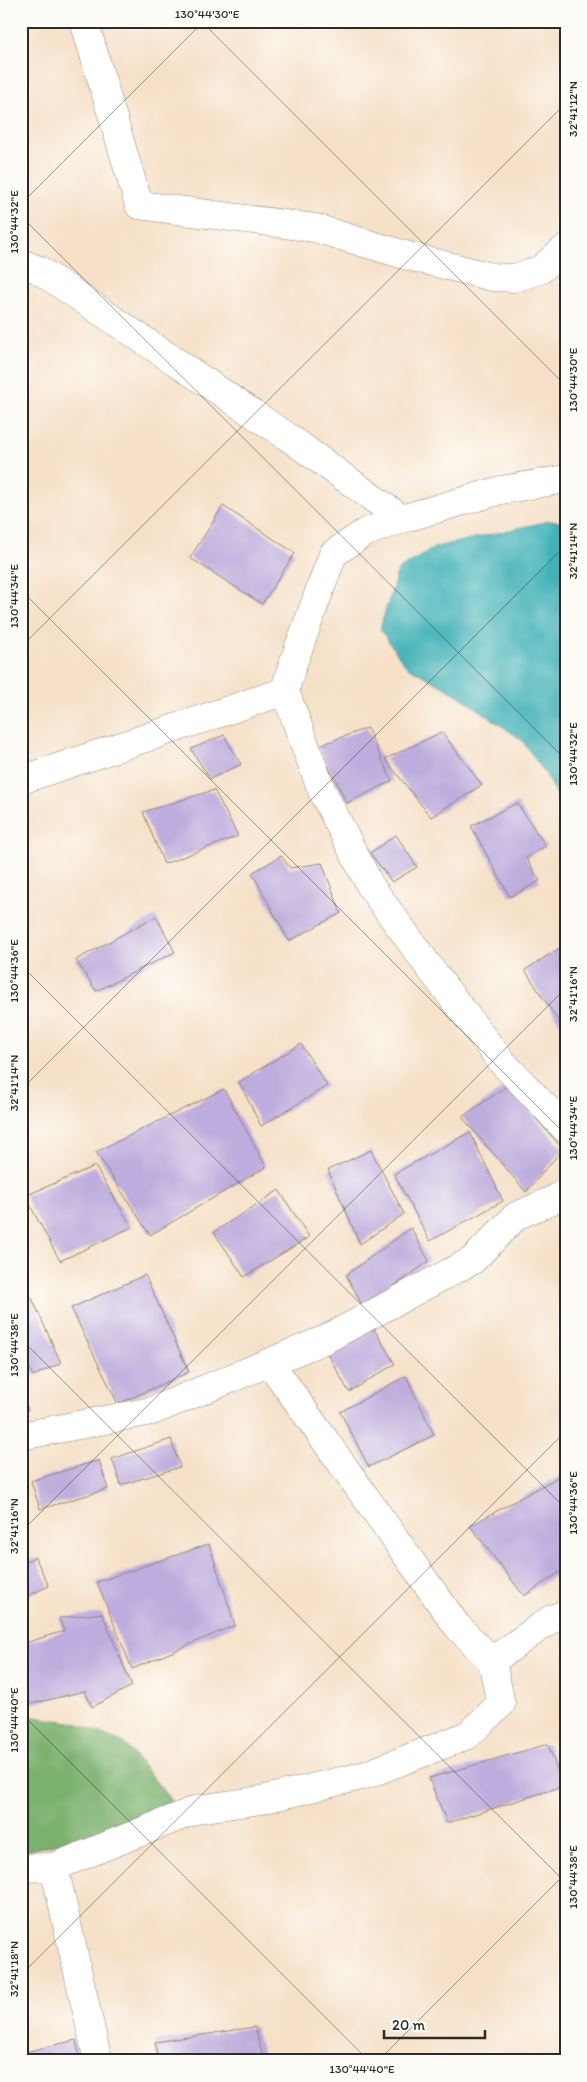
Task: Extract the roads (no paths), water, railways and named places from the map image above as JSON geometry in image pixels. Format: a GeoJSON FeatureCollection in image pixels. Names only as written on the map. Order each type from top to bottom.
{"type":"FeatureCollection","features":[{"type":"Feature","properties":{"kind":"street"},"geometry":{"type":"LineString","coordinates":[[84,21],[139,205],[315,228],[408,256],[492,277],[514,278],[540,270],[566,248]]}},
{"type":"Feature","properties":{"kind":"street"},"geometry":{"type":"LineString","coordinates":[[21,263],[39,270],[288,436],[402,519]]}},
{"type":"Feature","properties":{"kind":"street"},"geometry":{"type":"LineString","coordinates":[[566,479],[501,490],[402,519],[364,533],[333,554],[294,661],[285,692],[322,791],[372,887],[432,971],[501,1061],[566,1129]]}},
{"type":"Feature","properties":{"kind":"street"},"geometry":{"type":"LineString","coordinates":[[21,780],[285,692]]}},
{"type":"Feature","properties":{"kind":"street"},"geometry":{"type":"LineString","coordinates":[[21,1436],[152,1411],[326,1339],[473,1260],[516,1216],[555,1199],[566,1192]]}},
{"type":"Feature","properties":{"kind":"street"},"geometry":{"type":"LineString","coordinates":[[21,1868],[54,1867],[198,1809],[261,1800],[366,1775],[468,1735],[501,1704],[492,1661],[457,1626],[270,1363]]}},
{"type":"Feature","properties":{"kind":"street"},"geometry":{"type":"LineString","coordinates":[[492,1661],[551,1619],[566,1614]]}},
{"type":"Feature","properties":{"kind":"street"},"geometry":{"type":"LineString","coordinates":[[54,1867],[98,2061]]}},
{"type":"Feature","properties":{"kind":"water"},"geometry":{"type":"Polygon","coordinates":[[[549,521],[566,522],[566,814],[549,779],[522,740],[458,695],[406,666],[380,629],[398,570],[436,547],[549,521]]]}}]}
